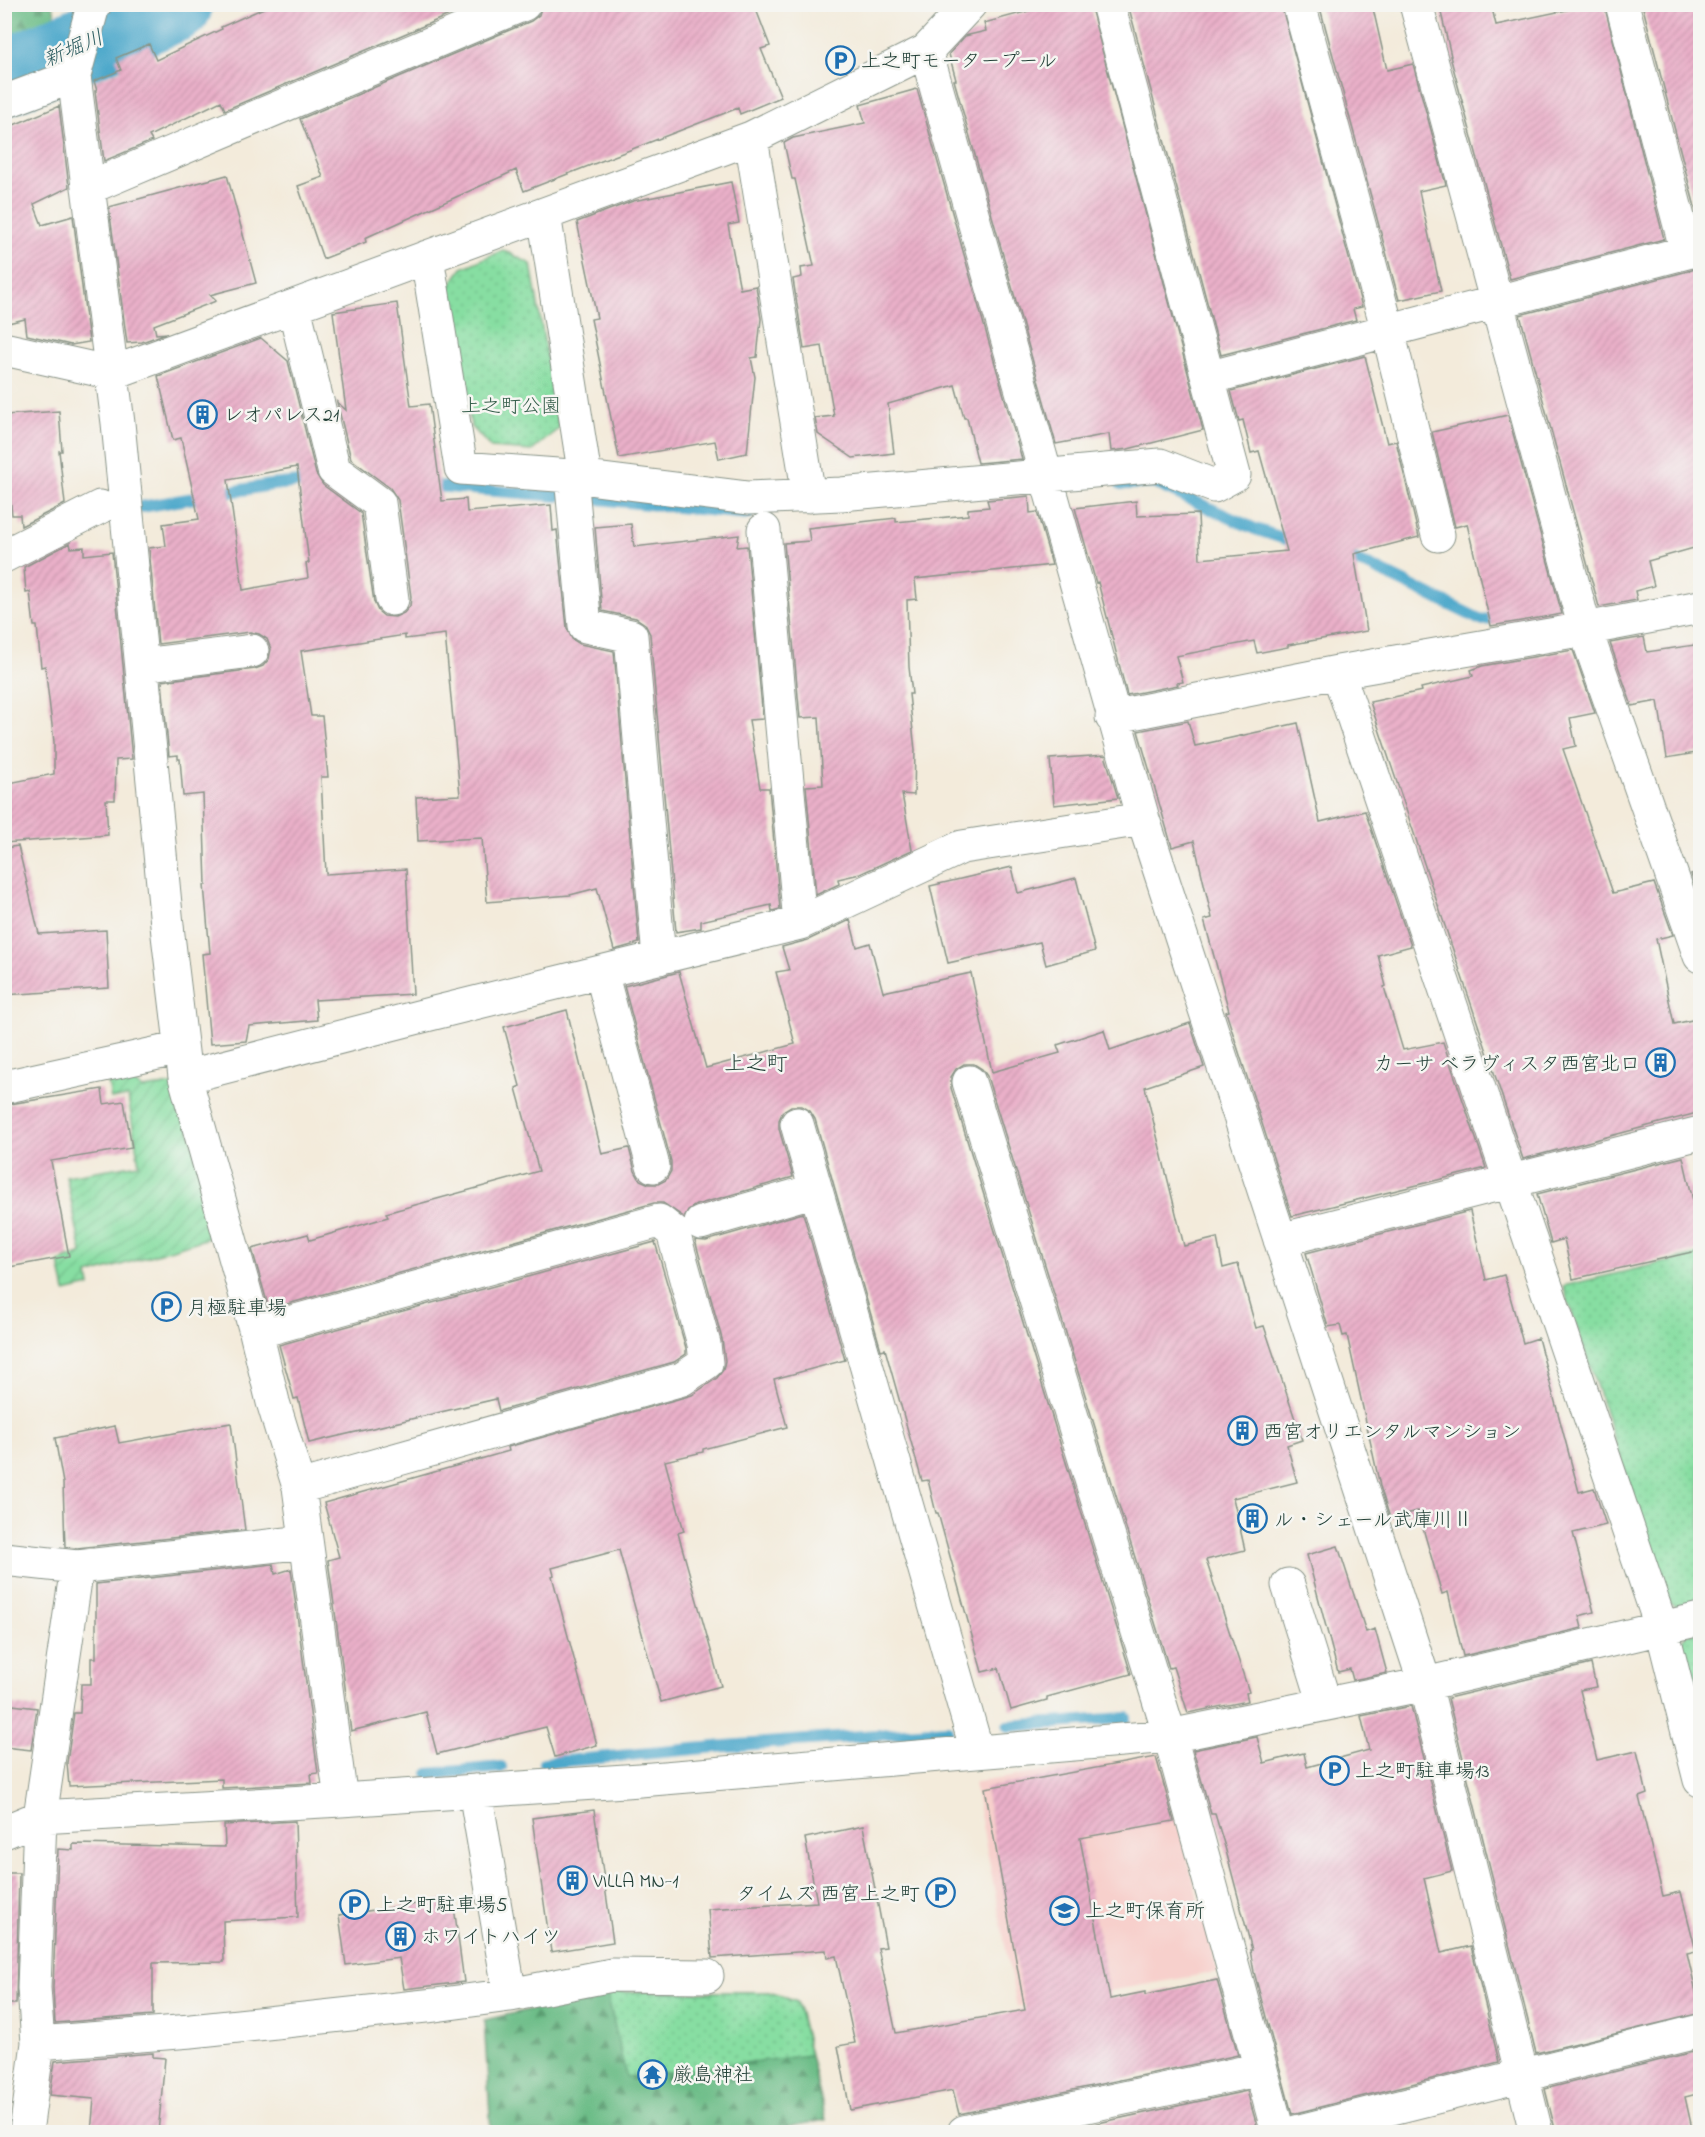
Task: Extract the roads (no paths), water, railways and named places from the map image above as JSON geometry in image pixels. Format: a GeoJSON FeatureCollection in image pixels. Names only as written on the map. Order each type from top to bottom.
{"type":"FeatureCollection","features":[{"type":"Feature","properties":{"kind":"street"},"geometry":{"type":"LineString","coordinates":[[88,188],[524,4]]}},
{"type":"Feature","properties":{"kind":"street"},"geometry":{"type":"LineString","coordinates":[[4,349],[112,373],[751,138],[926,51],[970,4]]}},
{"type":"Feature","properties":{"kind":"street"},"geometry":{"type":"LineString","coordinates":[[427,257],[461,468],[578,476],[748,498],[809,496],[1160,465],[1214,486],[1234,475],[1108,4]]}},
{"type":"Feature","properties":{"kind":"street"},"geometry":{"type":"LineString","coordinates":[[1299,4],[1388,331],[1438,535]]}},
{"type":"Feature","properties":{"kind":"street"},"geometry":{"type":"LineString","coordinates":[[1416,4],[1585,629],[1701,956]]}},
{"type":"Feature","properties":{"kind":"street"},"geometry":{"type":"LineString","coordinates":[[1208,378],[1687,252],[1622,4]]}},
{"type":"Feature","properties":{"kind":"street"},"geometry":{"type":"LineString","coordinates":[[92,14],[76,67],[88,188],[112,373],[183,1062],[273,1402],[299,1487],[341,1800]]}},
{"type":"Feature","properties":{"kind":"street"},"geometry":{"type":"LineString","coordinates":[[926,51],[1112,717],[1134,821],[1280,1240],[1425,1684],[1536,2133]]}},
{"type":"Feature","properties":{"kind":"street"},"geometry":{"type":"LineString","coordinates":[[4,102],[76,67]]}},
{"type":"Feature","properties":{"kind":"street"},"geometry":{"type":"LineString","coordinates":[[751,138],[809,496]]}},
{"type":"Feature","properties":{"kind":"street"},"geometry":{"type":"LineString","coordinates":[[544,214],[578,476],[585,626],[631,636],[659,958]]}},
{"type":"Feature","properties":{"kind":"street"},"geometry":{"type":"LineString","coordinates":[[294,307],[334,470],[380,503],[392,599]]}},
{"type":"Feature","properties":{"kind":"street"},"geometry":{"type":"LineString","coordinates":[[4,556],[100,507]]}},
{"type":"Feature","properties":{"kind":"street"},"geometry":{"type":"LineString","coordinates":[[764,530],[800,923]]}},
{"type":"Feature","properties":{"kind":"street"},"geometry":{"type":"LineString","coordinates":[[1112,717],[1338,672],[1701,607]]}},
{"type":"Feature","properties":{"kind":"street"},"geometry":{"type":"LineString","coordinates":[[142,665],[252,651]]}},
{"type":"Feature","properties":{"kind":"street"},"geometry":{"type":"LineString","coordinates":[[1338,672],[1662,1629],[1701,1780]]}},
{"type":"Feature","properties":{"kind":"street"},"geometry":{"type":"LineString","coordinates":[[4,1087],[183,1062],[601,972],[800,923],[962,847],[1134,821]]}},
{"type":"Feature","properties":{"kind":"street"},"geometry":{"type":"LineString","coordinates":[[601,972],[653,1166]]}},
{"type":"Feature","properties":{"kind":"street"},"geometry":{"type":"LineString","coordinates":[[969,1082],[1170,1736],[1278,2133]]}},
{"type":"Feature","properties":{"kind":"street"},"geometry":{"type":"LineString","coordinates":[[797,1125],[977,1751]]}},
{"type":"Feature","properties":{"kind":"street"},"geometry":{"type":"LineString","coordinates":[[1280,1240],[1701,1133]]}},
{"type":"Feature","properties":{"kind":"street"},"geometry":{"type":"LineString","coordinates":[[701,1223],[816,1190]]}},
{"type":"Feature","properties":{"kind":"street"},"geometry":{"type":"LineString","coordinates":[[256,1332],[659,1221],[673,1232],[704,1344],[706,1363],[682,1379],[299,1487]]}},
{"type":"Feature","properties":{"kind":"street"},"geometry":{"type":"LineString","coordinates":[[4,1560],[77,1567],[305,1542]]}},
{"type":"Feature","properties":{"kind":"street"},"geometry":{"type":"LineString","coordinates":[[26,2133],[38,2043],[34,1988],[40,1817],[77,1567]]}},
{"type":"Feature","properties":{"kind":"street"},"geometry":{"type":"LineString","coordinates":[[1288,1585],[1325,1704]]}},
{"type":"Feature","properties":{"kind":"street"},"geometry":{"type":"LineString","coordinates":[[4,1832],[40,1817],[652,1779],[1170,1736],[1425,1684],[1701,1619]]}},
{"type":"Feature","properties":{"kind":"street"},"geometry":{"type":"LineString","coordinates":[[475,1791],[510,1995]]}},
{"type":"Feature","properties":{"kind":"street"},"geometry":{"type":"LineString","coordinates":[[38,2043],[192,2031],[510,1995],[612,1975],[707,1976]]}},
{"type":"Feature","properties":{"kind":"street"},"geometry":{"type":"LineString","coordinates":[[1296,2133],[1701,2031]]}},
{"type":"Feature","properties":{"kind":"street"},"geometry":{"type":"LineString","coordinates":[[964,2133],[1008,2128],[1261,2069]]}},
{"type":"Feature","properties":{"kind":"waterway","name":"新堀川"},"geometry":{"type":"LineString","coordinates":[[4,78],[175,4]]}},
{"type":"Feature","properties":{"kind":"waterway"},"geometry":{"type":"LineString","coordinates":[[60,54],[60,64]]}},
{"type":"Feature","properties":{"kind":"waterway"},"geometry":{"type":"LineString","coordinates":[[141,507],[271,485],[321,480]]}},
{"type":"Feature","properties":{"kind":"waterway"},"geometry":{"type":"LineString","coordinates":[[1121,484],[1154,483],[1255,529],[1298,543]]}},
{"type":"Feature","properties":{"kind":"waterway"},"geometry":{"type":"LineString","coordinates":[[423,485],[558,496]]}},
{"type":"Feature","properties":{"kind":"waterway"},"geometry":{"type":"LineString","coordinates":[[588,498],[748,514]]}},
{"type":"Feature","properties":{"kind":"waterway"},"geometry":{"type":"LineString","coordinates":[[1341,556],[1370,566],[1481,620],[1504,618]]}},
{"type":"Feature","properties":{"kind":"waterway"},"geometry":{"type":"LineString","coordinates":[[1008,1726],[1126,1718]]}},
{"type":"Feature","properties":{"kind":"waterway"},"geometry":{"type":"LineString","coordinates":[[544,1763],[726,1746],[947,1730]]}},
{"type":"Feature","properties":{"kind":"waterway"},"geometry":{"type":"LineString","coordinates":[[429,1774],[501,1767]]}},
{"type":"Feature","properties":{"kind":"place","name":"上之町モータープール"},"geometry":{"type":"Point","coordinates":[840,60]}},
{"type":"Feature","properties":{"kind":"place","name":"レオパレス21"},"geometry":{"type":"Point","coordinates":[202,414]}},
{"type":"Feature","properties":{"kind":"place","name":"カーサ ベラヴィスタ西宮北口"},"geometry":{"type":"Point","coordinates":[1661,1063]}},
{"type":"Feature","properties":{"kind":"place","name":"月極駐車場"},"geometry":{"type":"Point","coordinates":[166,1307]}},
{"type":"Feature","properties":{"kind":"place","name":"西宮オリエンタルマンション"},"geometry":{"type":"Point","coordinates":[1242,1431]}},
{"type":"Feature","properties":{"kind":"place","name":"ル・シェール武庫川Ⅱ"},"geometry":{"type":"Point","coordinates":[1253,1519]}},
{"type":"Feature","properties":{"kind":"place","name":"上之町駐車場13"},"geometry":{"type":"Point","coordinates":[1334,1770]}},
{"type":"Feature","properties":{"kind":"place","name":"VILLA MN-1"},"geometry":{"type":"Point","coordinates":[572,1880]}},
{"type":"Feature","properties":{"kind":"place","name":"タイムズ 西宮上之町"},"geometry":{"type":"Point","coordinates":[941,1893]}},
{"type":"Feature","properties":{"kind":"place","name":"上之町駐車場5"},"geometry":{"type":"Point","coordinates":[355,1904]}},
{"type":"Feature","properties":{"kind":"place","name":"上之町保育所"},"geometry":{"type":"Point","coordinates":[1064,1910]}},
{"type":"Feature","properties":{"kind":"place","name":"ホワイトハイツ"},"geometry":{"type":"Point","coordinates":[400,1936]}},
{"type":"Feature","properties":{"kind":"place","name":"厳島神社"},"geometry":{"type":"Point","coordinates":[652,2074]}},
{"type":"Feature","properties":{"kind":"district","name":"上之町"},"geometry":{"type":"Point","coordinates":[756,1063]}},
{"type":"Feature","properties":{"kind":"park label","name":"上之町公園"},"geometry":{"type":"Point","coordinates":[511,405]}}]}
